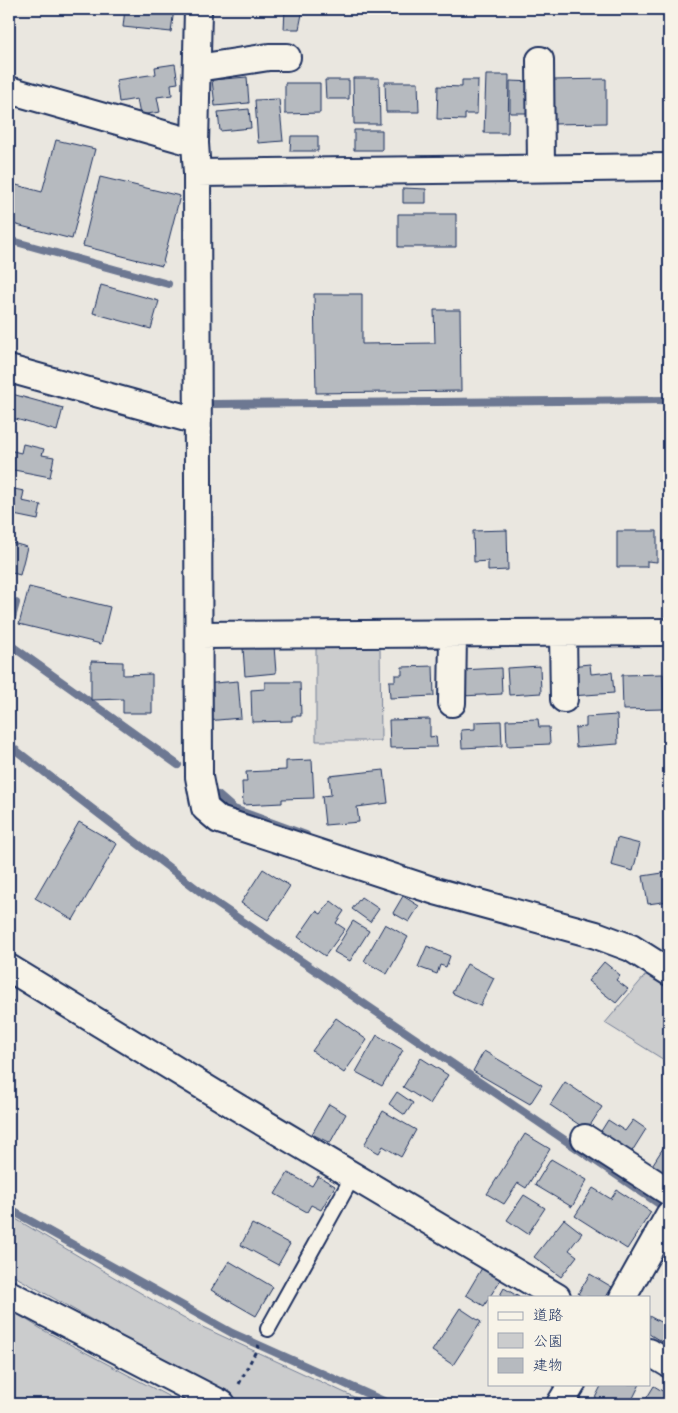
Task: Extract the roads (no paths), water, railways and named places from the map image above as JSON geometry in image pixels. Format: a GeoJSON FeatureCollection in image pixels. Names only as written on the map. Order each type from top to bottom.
{"type":"FeatureCollection","features":[{"type":"Feature","properties":{"kind":"street"},"geometry":{"type":"LineString","coordinates":[[198,9],[195,143],[197,173],[199,777],[205,808],[219,820],[435,891],[596,935],[631,948],[669,972]]}},
{"type":"Feature","properties":{"kind":"street"},"geometry":{"type":"LineString","coordinates":[[197,68],[269,57],[287,57]]}},
{"type":"Feature","properties":{"kind":"street"},"geometry":{"type":"LineString","coordinates":[[540,60],[541,168]]}},
{"type":"Feature","properties":{"kind":"street"},"geometry":{"type":"LineString","coordinates":[[9,90],[195,143]]}},
{"type":"Feature","properties":{"kind":"street"},"geometry":{"type":"LineString","coordinates":[[197,173],[669,167]]}},
{"type":"Feature","properties":{"kind":"street"},"geometry":{"type":"LineString","coordinates":[[9,369],[197,421]]}},
{"type":"Feature","properties":{"kind":"street"},"geometry":{"type":"LineString","coordinates":[[199,635],[669,632]]}},
{"type":"Feature","properties":{"kind":"street"},"geometry":{"type":"LineString","coordinates":[[452,703],[453,634]]}},
{"type":"Feature","properties":{"kind":"street"},"geometry":{"type":"LineString","coordinates":[[563,634],[564,699]]}},
{"type":"Feature","properties":{"kind":"street"},"geometry":{"type":"LineString","coordinates":[[9,968],[555,1296]]}},
{"type":"Feature","properties":{"kind":"street"},"geometry":{"type":"LineString","coordinates":[[585,1138],[669,1192]]}},
{"type":"Feature","properties":{"kind":"street"},"geometry":{"type":"LineString","coordinates":[[624,1296],[669,1215]]}},
{"type":"Feature","properties":{"kind":"street"},"geometry":{"type":"LineString","coordinates":[[9,1294],[230,1396]]}},
{"type":"Feature","properties":{"kind":"street"},"geometry":{"type":"LineString","coordinates":[[650,1353],[669,1364]]}},
{"type":"Feature","properties":{"kind":"street"},"geometry":{"type":"LineString","coordinates":[[560,1404],[571,1386]]}},
{"type":"Feature","properties":{"kind":"lane"},"geometry":{"type":"LineString","coordinates":[[268,1329],[353,1176]]}},
{"type":"Feature","properties":{"kind":"waterway"},"geometry":{"type":"LineString","coordinates":[[9,240],[168,284]]}},
{"type":"Feature","properties":{"kind":"waterway"},"geometry":{"type":"LineString","coordinates":[[214,404],[669,400]]}},
{"type":"Feature","properties":{"kind":"waterway"},"geometry":{"type":"LineString","coordinates":[[9,602],[16,603],[9,629]]}},
{"type":"Feature","properties":{"kind":"waterway"},"geometry":{"type":"LineString","coordinates":[[9,644],[178,765]]}},
{"type":"Feature","properties":{"kind":"waterway"},"geometry":{"type":"LineString","coordinates":[[9,745],[210,899],[662,1206]]}},
{"type":"Feature","properties":{"kind":"waterway"},"geometry":{"type":"LineString","coordinates":[[218,795],[234,809],[306,835]]}},
{"type":"Feature","properties":{"kind":"waterway"},"geometry":{"type":"LineString","coordinates":[[9,1209],[232,1333],[390,1404]]}}]}
